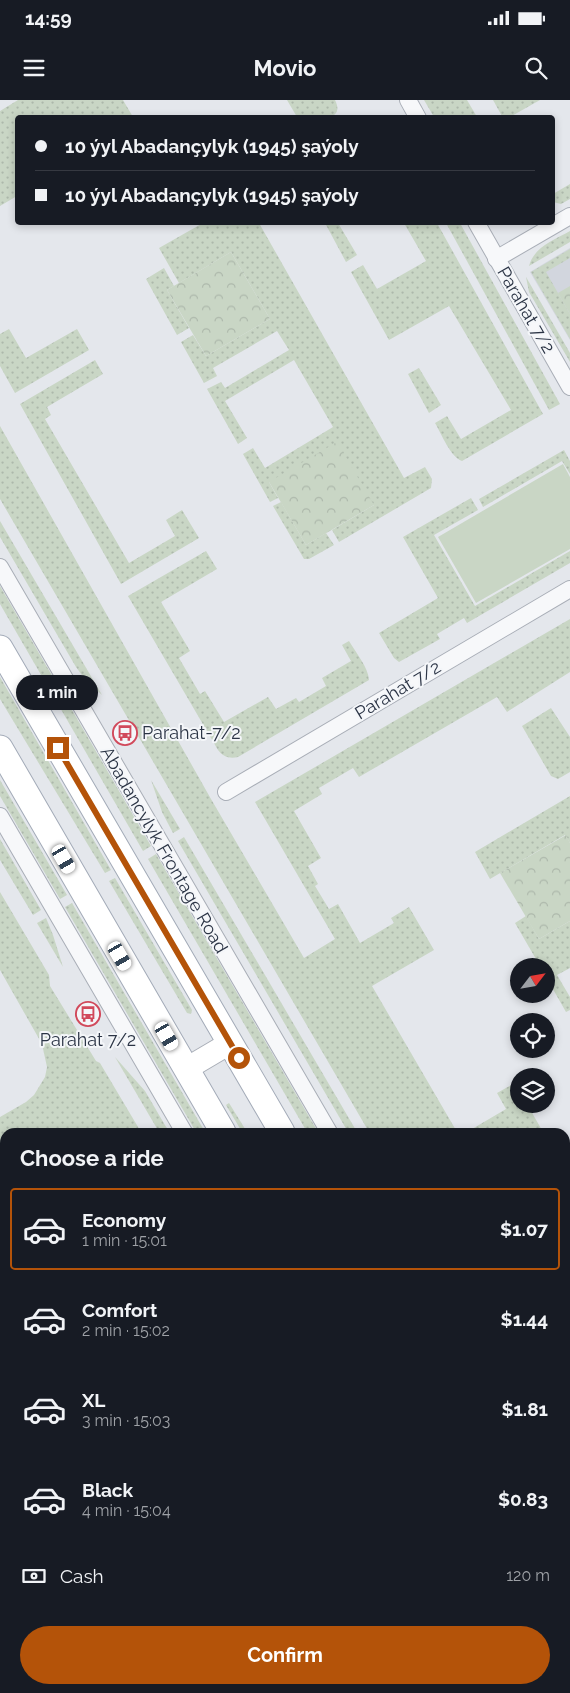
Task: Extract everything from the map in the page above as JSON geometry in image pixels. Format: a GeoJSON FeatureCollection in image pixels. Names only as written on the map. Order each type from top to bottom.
{"type":"FeatureCollection","features":[{"type":"Feature","properties":{"kind":"main road"},"geometry":{"type":"LineString","coordinates":[[0,648],[280,1128]]}},
{"type":"Feature","properties":{"kind":"main road"},"geometry":{"type":"LineString","coordinates":[[0,748],[221,1128]]}},
{"type":"Feature","properties":{"kind":"main road"},"geometry":{"type":"LineString","coordinates":[[186,1069],[230,1043]]}},
{"type":"Feature","properties":{"kind":"street"},"geometry":{"type":"LineString","coordinates":[[408,100],[416,115]]}},
{"type":"Feature","properties":{"kind":"street","name":"Parahat 7/2"},"geometry":{"type":"LineString","coordinates":[[555,225],[570,216]]}},
{"type":"Feature","properties":{"kind":"street","name":"Parahat 7/2"},"geometry":{"type":"LineString","coordinates":[[478,225],[570,387]]}},
{"type":"Feature","properties":{"kind":"street","name":"Parahat 7/2"},"geometry":{"type":"LineString","coordinates":[[496,259],[555,225]]}},
{"type":"Feature","properties":{"kind":"street","name":"Abadancylyk Frontage Road"},"geometry":{"type":"LineString","coordinates":[[0,567],[327,1128]]}},
{"type":"Feature","properties":{"kind":"street","name":"Parahat 7/2"},"geometry":{"type":"LineString","coordinates":[[226,792],[570,589]]}},
{"type":"Feature","properties":{"kind":"street"},"geometry":{"type":"LineString","coordinates":[[0,816],[182,1128]]}},
{"type":"Feature","properties":{"kind":"shaded area"},"geometry":{"type":"Polygon","coordinates":[[[570,248],[570,340],[530,272],[570,248]]]}},
{"type":"Feature","properties":{"kind":"green space"},"geometry":{"type":"Polygon","coordinates":[[[18,100],[123,100],[132,115],[15,115],[15,197],[0,206],[0,111],[18,100]]]}},
{"type":"Feature","properties":{"kind":"green space"},"geometry":{"type":"Polygon","coordinates":[[[287,100],[335,100],[337,108],[333,115],[296,115],[287,100]]]}},
{"type":"Feature","properties":{"kind":"green space"},"geometry":{"type":"Polygon","coordinates":[[[424,100],[467,100],[476,115],[433,115],[424,100]]]}},
{"type":"Feature","properties":{"kind":"green space"},"geometry":{"type":"Polygon","coordinates":[[[493,100],[540,100],[514,115],[501,115],[493,100]]]}},
{"type":"Feature","properties":{"kind":"green space"},"geometry":{"type":"Polygon","coordinates":[[[570,184],[570,199],[561,204],[555,202],[555,193],[570,184]]]}},
{"type":"Feature","properties":{"kind":"green space"},"geometry":{"type":"Polygon","coordinates":[[[199,225],[260,225],[404,478],[425,467],[432,479],[431,488],[339,542],[332,530],[374,505],[269,482],[278,498],[270,502],[243,454],[253,448],[265,468],[333,427],[294,360],[225,401],[247,438],[238,444],[207,389],[221,382],[225,388],[289,350],[277,331],[213,368],[217,376],[204,383],[181,342],[193,335],[206,356],[270,319],[231,252],[179,283],[159,248],[199,225]]]}},
{"type":"Feature","properties":{"kind":"green space"},"geometry":{"type":"Polygon","coordinates":[[[326,225],[339,225],[357,255],[346,262],[326,225]]]}},
{"type":"Feature","properties":{"kind":"green space"},"geometry":{"type":"Polygon","coordinates":[[[405,225],[438,225],[543,414],[462,461],[450,450],[435,423],[447,416],[461,439],[511,410],[449,306],[389,340],[351,272],[363,265],[377,289],[426,261],[405,225]]]}},
{"type":"Feature","properties":{"kind":"green space"},"geometry":{"type":"Polygon","coordinates":[[[447,225],[461,225],[560,404],[549,410],[447,225]]]}},
{"type":"Feature","properties":{"kind":"green space"},"geometry":{"type":"Polygon","coordinates":[[[570,231],[570,242],[529,266],[540,249],[570,231]]]}},
{"type":"Feature","properties":{"kind":"green space"},"geometry":{"type":"Polygon","coordinates":[[[570,249],[570,258],[546,272],[570,314],[570,339],[531,272],[570,249]]]}},
{"type":"Feature","properties":{"kind":"green space"},"geometry":{"type":"Polygon","coordinates":[[[231,252],[270,319],[206,356],[167,290],[231,252]]]}},
{"type":"Feature","properties":{"kind":"green space"},"geometry":{"type":"Polygon","coordinates":[[[164,268],[174,286],[167,290],[189,328],[177,335],[146,279],[164,268]]]}},
{"type":"Feature","properties":{"kind":"green space"},"geometry":{"type":"Polygon","coordinates":[[[526,277],[570,353],[570,362],[529,292],[526,277]]]}},
{"type":"Feature","properties":{"kind":"green space"},"geometry":{"type":"Polygon","coordinates":[[[570,286],[570,314],[558,293],[570,286]]]}},
{"type":"Feature","properties":{"kind":"green space"},"geometry":{"type":"Polygon","coordinates":[[[9,329],[26,358],[77,329],[89,350],[15,393],[0,366],[0,334],[9,329]]]}},
{"type":"Feature","properties":{"kind":"green space"},"geometry":{"type":"Polygon","coordinates":[[[95,360],[103,374],[47,407],[51,415],[45,419],[129,563],[175,536],[166,520],[182,510],[199,538],[121,584],[20,404],[95,360]]]}},
{"type":"Feature","properties":{"kind":"green space"},"geometry":{"type":"Polygon","coordinates":[[[419,368],[441,405],[429,413],[408,374],[419,368]]]}},
{"type":"Feature","properties":{"kind":"green space"},"geometry":{"type":"Polygon","coordinates":[[[0,426],[211,799],[304,958],[335,939],[255,802],[570,619],[570,672],[507,712],[497,697],[359,777],[353,768],[319,788],[322,794],[294,811],[321,858],[308,866],[318,884],[315,886],[329,909],[338,904],[360,943],[394,923],[391,918],[409,907],[434,950],[372,986],[455,1128],[367,1128],[0,499],[0,426]]]}},
{"type":"Feature","properties":{"kind":"green space"},"geometry":{"type":"Polygon","coordinates":[[[337,442],[374,505],[306,545],[269,482],[337,442]]]}},
{"type":"Feature","properties":{"kind":"green space"},"geometry":{"type":"Polygon","coordinates":[[[564,450],[570,461],[570,474],[562,461],[483,507],[479,499],[564,450]]]}},
{"type":"Feature","properties":{"kind":"green space"},"geometry":{"type":"Polygon","coordinates":[[[563,464],[570,477],[570,549],[476,603],[438,537],[563,464]]]}},
{"type":"Feature","properties":{"kind":"green space"},"geometry":{"type":"Polygon","coordinates":[[[471,498],[478,510],[434,535],[475,606],[570,551],[570,563],[467,623],[464,618],[437,634],[440,639],[399,662],[394,658],[379,633],[438,598],[403,537],[471,498]]]}},
{"type":"Feature","properties":{"kind":"green space"},"geometry":{"type":"Polygon","coordinates":[[[281,502],[306,545],[326,533],[334,545],[309,559],[304,559],[273,506],[281,502]]]}},
{"type":"Feature","properties":{"kind":"green space"},"geometry":{"type":"Polygon","coordinates":[[[0,521],[102,695],[84,678],[76,667],[0,537],[0,521]]]}},
{"type":"Feature","properties":{"kind":"green space"},"geometry":{"type":"Polygon","coordinates":[[[206,551],[217,569],[161,602],[190,651],[179,658],[200,694],[205,691],[224,722],[268,697],[276,709],[296,698],[299,702],[326,686],[322,678],[351,661],[342,645],[349,641],[364,665],[369,680],[235,758],[224,756],[218,750],[128,596],[206,551]]]}},
{"type":"Feature","properties":{"kind":"green space"},"geometry":{"type":"Polygon","coordinates":[[[0,586],[151,846],[143,851],[0,604],[0,586]]]}},
{"type":"Feature","properties":{"kind":"green space"},"geometry":{"type":"Polygon","coordinates":[[[0,677],[111,870],[105,873],[0,699],[0,677]]]}},
{"type":"Feature","properties":{"kind":"green space"},"geometry":{"type":"Polygon","coordinates":[[[551,708],[570,737],[570,772],[558,779],[551,776],[522,726],[551,708]]]}},
{"type":"Feature","properties":{"kind":"green space"},"geometry":{"type":"Polygon","coordinates":[[[0,780],[67,895],[60,899],[0,796],[0,780]]]}},
{"type":"Feature","properties":{"kind":"green space"},"geometry":{"type":"Polygon","coordinates":[[[151,780],[180,829],[173,833],[162,812],[151,780]]]}},
{"type":"Feature","properties":{"kind":"green space"},"geometry":{"type":"Polygon","coordinates":[[[570,796],[570,843],[565,835],[490,879],[475,852],[570,796]]]}},
{"type":"Feature","properties":{"kind":"green space"},"geometry":{"type":"Polygon","coordinates":[[[566,835],[570,843],[570,921],[539,939],[500,873],[566,835]]]}},
{"type":"Feature","properties":{"kind":"green space"},"geometry":{"type":"Polygon","coordinates":[[[184,837],[355,1128],[346,1128],[178,841],[184,837]]]}},
{"type":"Feature","properties":{"kind":"green space"},"geometry":{"type":"Polygon","coordinates":[[[0,839],[41,910],[33,915],[0,860],[0,839]]]}},
{"type":"Feature","properties":{"kind":"green space"},"geometry":{"type":"Polygon","coordinates":[[[156,854],[316,1128],[305,1128],[148,859],[156,854]]]}},
{"type":"Feature","properties":{"kind":"green space"},"geometry":{"type":"Polygon","coordinates":[[[115,878],[192,1010],[191,1014],[187,1013],[109,881],[115,878]]]}},
{"type":"Feature","properties":{"kind":"green space"},"geometry":{"type":"Polygon","coordinates":[[[0,892],[49,975],[50,986],[96,1061],[100,1063],[139,1128],[0,1128],[0,1117],[26,1102],[34,1095],[45,1077],[47,1067],[42,1044],[0,970],[0,892]]]}},
{"type":"Feature","properties":{"kind":"green space"},"geometry":{"type":"Polygon","coordinates":[[[72,903],[203,1128],[194,1128],[65,907],[72,903]]]}},
{"type":"Feature","properties":{"kind":"green space"},"geometry":{"type":"Polygon","coordinates":[[[526,916],[539,939],[570,921],[570,968],[557,975],[570,997],[570,1010],[566,1012],[555,993],[555,958],[535,958],[515,923],[526,916]]]}},
{"type":"Feature","properties":{"kind":"green space"},"geometry":{"type":"Polygon","coordinates":[[[46,918],[53,935],[63,967],[37,923],[46,918]]]}},
{"type":"Feature","properties":{"kind":"green space"},"geometry":{"type":"Polygon","coordinates":[[[115,1057],[145,1091],[167,1128],[157,1128],[115,1057]]]}},
{"type":"Feature","properties":{"kind":"green space"},"geometry":{"type":"Polygon","coordinates":[[[510,1086],[510,1113],[532,1113],[541,1128],[474,1128],[506,1109],[497,1093],[510,1086]]]}},
{"type":"Feature","properties":{"kind":"green space"},"geometry":{"type":"Polygon","coordinates":[[[229,1103],[245,1128],[240,1128],[226,1105],[229,1103]]]}},
{"type":"Feature","properties":{"kind":"place","name":"Parahat-7/2"},"geometry":{"type":"Point","coordinates":[125,733]}},
{"type":"Feature","properties":{"kind":"place","name":"Parahat 7/2"},"geometry":{"type":"Point","coordinates":[88,1014]}},
{"type":"Feature","properties":{"kind":"route"},"geometry":{"type":"LineString","coordinates":[[58,748],[239,1058]]}}]}
